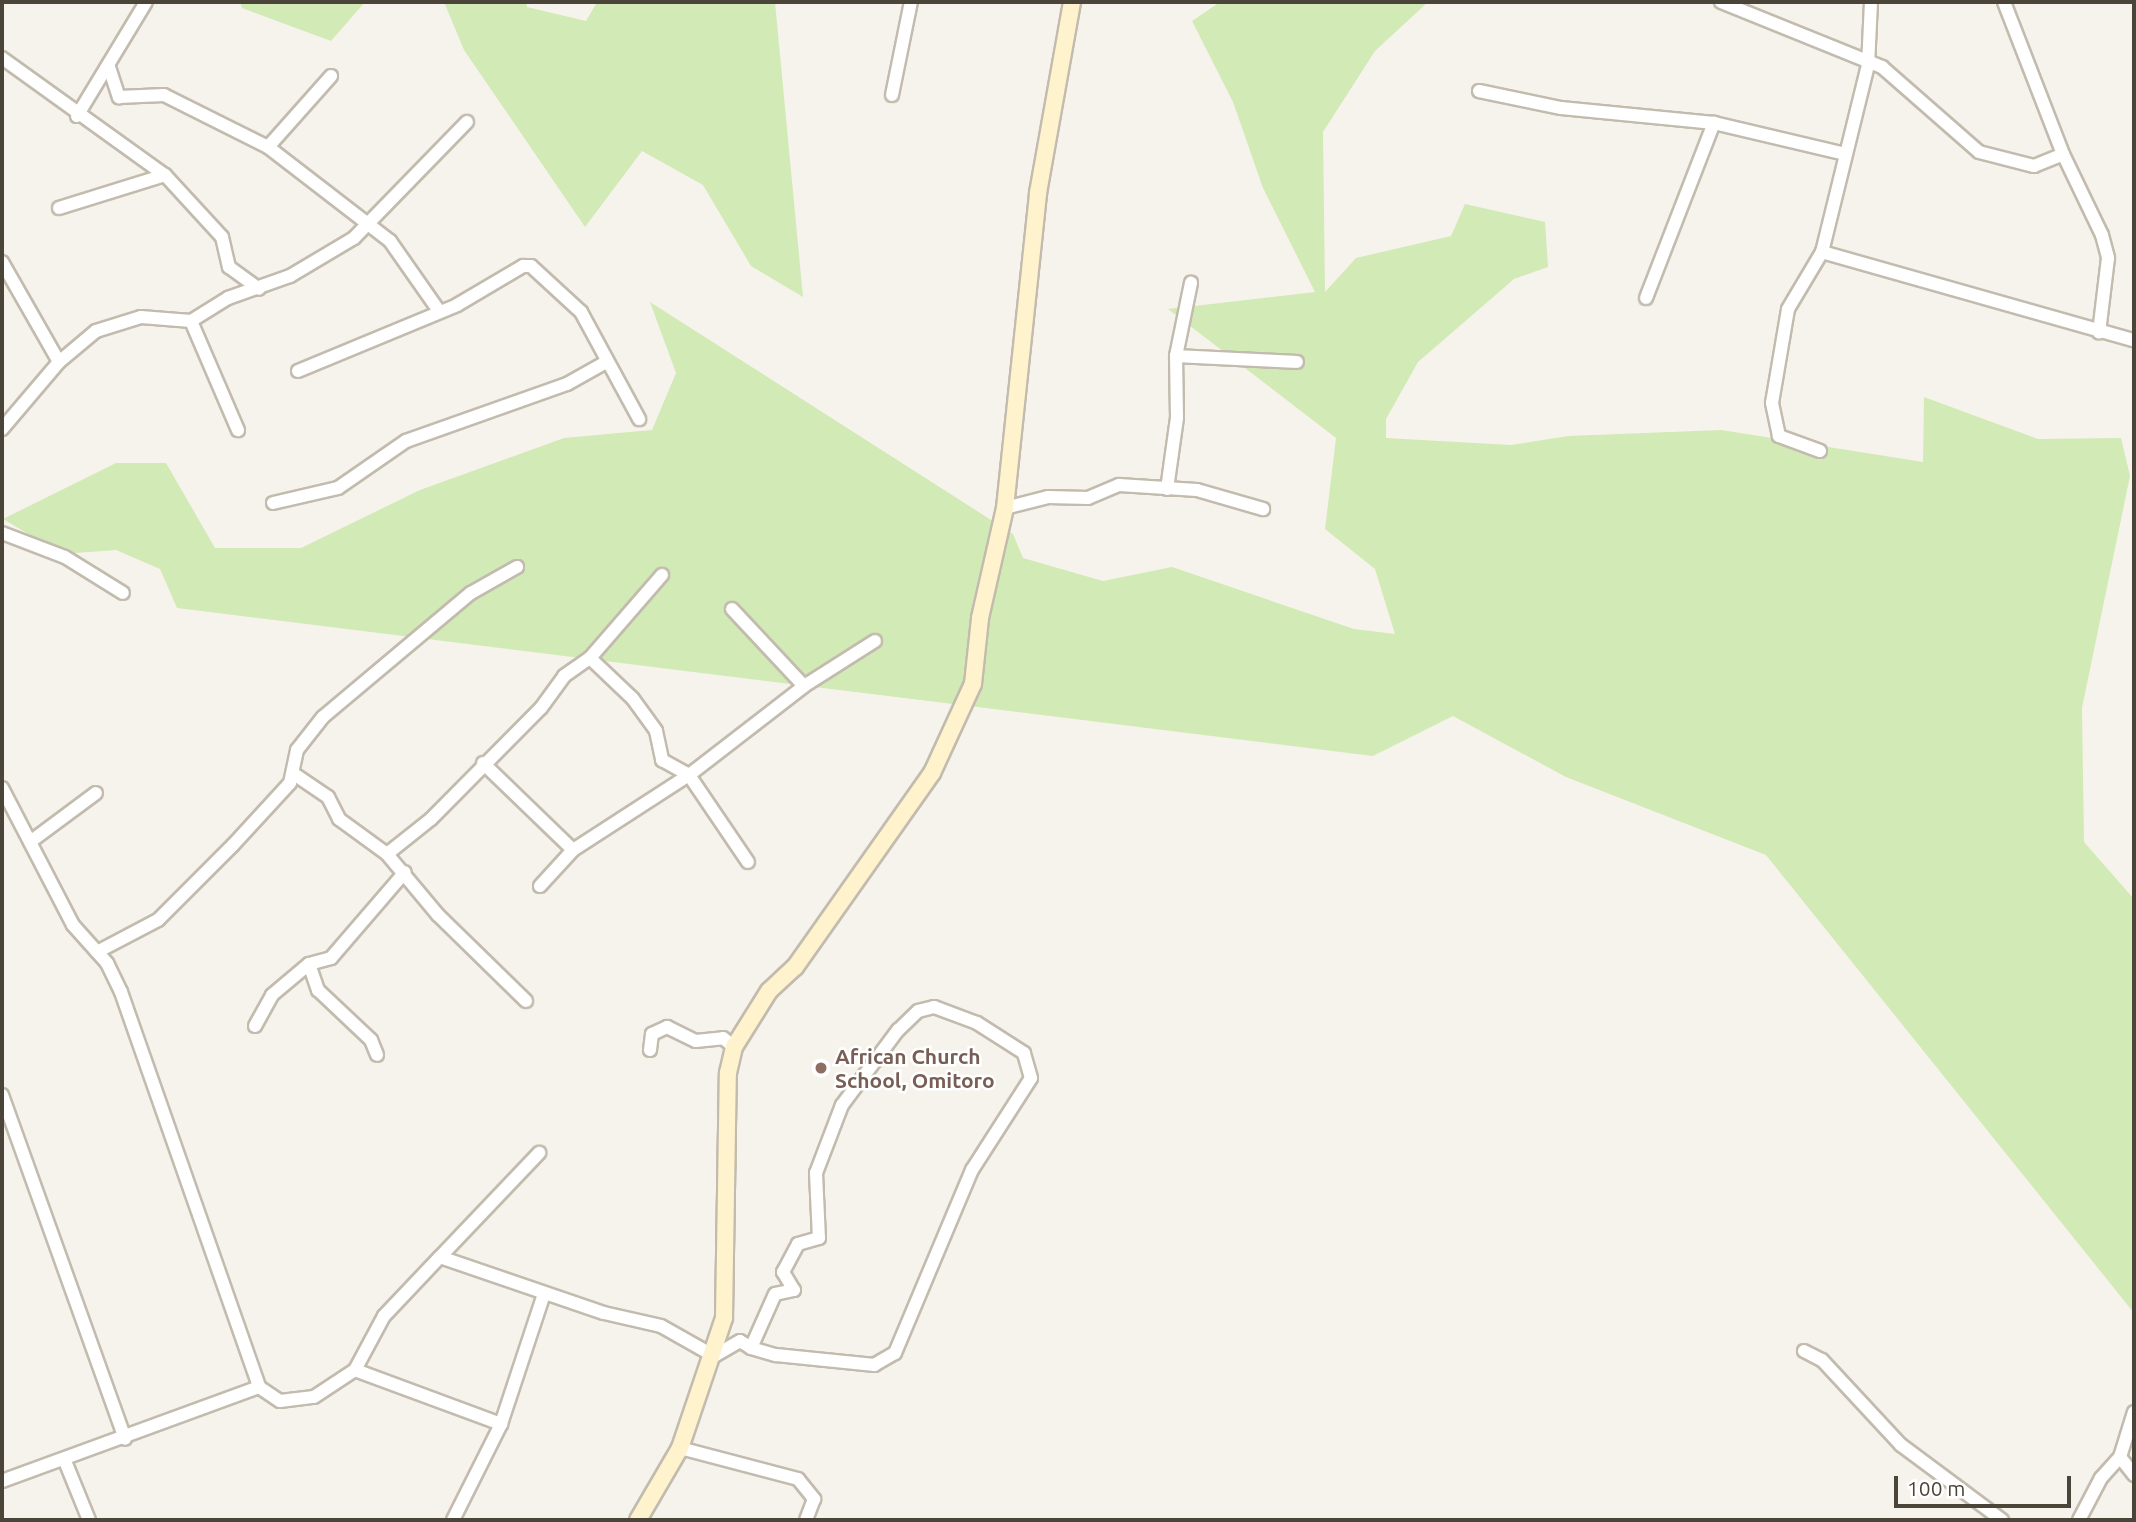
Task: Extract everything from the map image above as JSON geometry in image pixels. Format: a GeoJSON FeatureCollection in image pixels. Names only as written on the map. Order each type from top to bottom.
{"type":"FeatureCollection","features":[{"type":"Feature","properties":{"kind":"main road"},"geometry":{"type":"LineString","coordinates":[[638,1520],[680,1448],[714,1356],[724,1318],[728,1073],[734,1047],[949,742],[972,684],[980,618],[1005,508],[1038,193],[1072,2]]}},
{"type":"Feature","properties":{"kind":"street"},"geometry":{"type":"LineString","coordinates":[[77,116],[146,2]]}},
{"type":"Feature","properties":{"kind":"street"},"geometry":{"type":"LineString","coordinates":[[892,95],[911,2]]}},
{"type":"Feature","properties":{"kind":"street"},"geometry":{"type":"LineString","coordinates":[[1721,2],[1744,8],[1868,65],[1882,67],[1979,152],[2034,166],[2063,154]]}},
{"type":"Feature","properties":{"kind":"street"},"geometry":{"type":"LineString","coordinates":[[1820,451],[1779,436],[1772,403],[1788,309],[1822,252],[1868,65],[1871,2]]}},
{"type":"Feature","properties":{"kind":"street"},"geometry":{"type":"LineString","coordinates":[[2004,2],[2063,154],[2108,258],[2099,332]]}},
{"type":"Feature","properties":{"kind":"street"},"geometry":{"type":"LineString","coordinates":[[2,58],[77,116],[165,175],[222,237],[229,267],[259,289]]}},
{"type":"Feature","properties":{"kind":"street"},"geometry":{"type":"LineString","coordinates":[[109,67],[119,97],[164,95],[268,147],[368,225],[408,262],[439,311]]}},
{"type":"Feature","properties":{"kind":"street"},"geometry":{"type":"LineString","coordinates":[[268,147],[331,76]]}},
{"type":"Feature","properties":{"kind":"street"},"geometry":{"type":"LineString","coordinates":[[1479,91],[1561,108],[1714,123],[1845,154]]}},
{"type":"Feature","properties":{"kind":"street"},"geometry":{"type":"LineString","coordinates":[[53,345],[80,342],[141,317],[191,321],[228,299],[259,289],[330,254],[368,225],[467,122]]}},
{"type":"Feature","properties":{"kind":"street"},"geometry":{"type":"LineString","coordinates":[[1646,298],[1714,123]]}},
{"type":"Feature","properties":{"kind":"street"},"geometry":{"type":"LineString","coordinates":[[59,208],[165,175]]}},
{"type":"Feature","properties":{"kind":"street"},"geometry":{"type":"LineString","coordinates":[[1822,252],[2134,340]]}},
{"type":"Feature","properties":{"kind":"street"},"geometry":{"type":"LineString","coordinates":[[2,261],[53,345],[59,362]]}},
{"type":"Feature","properties":{"kind":"street"},"geometry":{"type":"LineString","coordinates":[[298,371],[439,311],[531,266],[581,312],[639,419]]}},
{"type":"Feature","properties":{"kind":"street"},"geometry":{"type":"LineString","coordinates":[[1167,489],[1177,418],[1176,356],[1191,283]]}},
{"type":"Feature","properties":{"kind":"street"},"geometry":{"type":"LineString","coordinates":[[191,321],[237,430]]}},
{"type":"Feature","properties":{"kind":"street"},"geometry":{"type":"LineString","coordinates":[[2,429],[59,362],[80,342]]}},
{"type":"Feature","properties":{"kind":"street"},"geometry":{"type":"LineString","coordinates":[[1176,356],[1297,362]]}},
{"type":"Feature","properties":{"kind":"street"},"geometry":{"type":"LineString","coordinates":[[273,503],[338,488],[406,441],[566,384],[606,362]]}},
{"type":"Feature","properties":{"kind":"street"},"geometry":{"type":"LineString","coordinates":[[1005,508],[1048,497],[1088,498],[1119,485],[1234,497],[1262,509]]}},
{"type":"Feature","properties":{"kind":"street"},"geometry":{"type":"LineString","coordinates":[[2,533],[65,557],[123,593]]}},
{"type":"Feature","properties":{"kind":"street"},"geometry":{"type":"LineString","coordinates":[[97,952],[158,920],[293,774],[297,750],[323,717],[471,593],[517,567]]}},
{"type":"Feature","properties":{"kind":"street"},"geometry":{"type":"LineString","coordinates":[[387,854],[431,819],[482,763],[541,708],[564,676],[590,658],[662,575]]}},
{"type":"Feature","properties":{"kind":"street"},"geometry":{"type":"LineString","coordinates":[[732,609],[804,686]]}},
{"type":"Feature","properties":{"kind":"street"},"geometry":{"type":"LineString","coordinates":[[540,886],[573,850],[689,775],[804,686],[875,641]]}},
{"type":"Feature","properties":{"kind":"street"},"geometry":{"type":"LineString","coordinates":[[590,658],[633,699],[656,731],[662,760],[689,775],[748,862]]}},
{"type":"Feature","properties":{"kind":"street"},"geometry":{"type":"LineString","coordinates":[[482,763],[573,850]]}},
{"type":"Feature","properties":{"kind":"street"},"geometry":{"type":"LineString","coordinates":[[293,774],[328,797],[339,819],[387,854],[405,872],[438,915],[526,1000]]}},
{"type":"Feature","properties":{"kind":"street"},"geometry":{"type":"LineString","coordinates":[[2,788],[73,925],[107,963],[145,1053],[259,1387],[280,1401],[294,1403],[355,1370],[384,1316],[539,1153]]}},
{"type":"Feature","properties":{"kind":"street"},"geometry":{"type":"LineString","coordinates":[[30,842],[96,793]]}},
{"type":"Feature","properties":{"kind":"street"},"geometry":{"type":"LineString","coordinates":[[255,1026],[272,995],[309,964],[331,958],[405,872]]}},
{"type":"Feature","properties":{"kind":"street"},"geometry":{"type":"LineString","coordinates":[[309,964],[317,990],[371,1040],[377,1055]]}},
{"type":"Feature","properties":{"kind":"street"},"geometry":{"type":"LineString","coordinates":[[440,1257],[544,1294],[661,1326],[714,1356],[740,1341],[751,1348],[874,1365],[895,1353],[972,1170],[1031,1078],[1024,1053],[977,1023],[934,1007],[918,1012],[898,1030],[842,1105],[816,1173],[819,1238],[798,1244],[783,1272],[794,1290],[775,1294],[751,1348]]}},
{"type":"Feature","properties":{"kind":"street"},"geometry":{"type":"LineString","coordinates":[[650,1050],[652,1034],[667,1027],[696,1041],[723,1038],[734,1047]]}},
{"type":"Feature","properties":{"kind":"street"},"geometry":{"type":"LineString","coordinates":[[2,1095],[125,1439]]}},
{"type":"Feature","properties":{"kind":"street"},"geometry":{"type":"LineString","coordinates":[[453,1520],[501,1424],[544,1294]]}},
{"type":"Feature","properties":{"kind":"street"},"geometry":{"type":"LineString","coordinates":[[1804,1351],[1822,1360],[1901,1445],[2002,1520]]}},
{"type":"Feature","properties":{"kind":"street"},"geometry":{"type":"LineString","coordinates":[[355,1370],[501,1424]]}},
{"type":"Feature","properties":{"kind":"street"},"geometry":{"type":"LineString","coordinates":[[2,1481],[65,1461],[259,1387]]}},
{"type":"Feature","properties":{"kind":"street"},"geometry":{"type":"LineString","coordinates":[[2079,1520],[2101,1478],[2120,1457],[2133,1418]]}},
{"type":"Feature","properties":{"kind":"street"},"geometry":{"type":"LineString","coordinates":[[680,1448],[798,1479],[814,1499],[806,1520]]}},
{"type":"Feature","properties":{"kind":"street"},"geometry":{"type":"LineString","coordinates":[[2120,1457],[2134,1475]]}},
{"type":"Feature","properties":{"kind":"street"},"geometry":{"type":"LineString","coordinates":[[65,1461],[89,1520]]}},
{"type":"Feature","properties":{"kind":"green space"},"geometry":{"type":"Polygon","coordinates":[[[240,2],[365,2],[331,41],[242,8],[240,2]]]}},
{"type":"Feature","properties":{"kind":"green space"},"geometry":{"type":"Polygon","coordinates":[[[444,2],[526,2],[527,7],[586,21],[597,2],[775,2],[803,297],[751,266],[703,185],[642,151],[585,227],[464,50],[444,2]]]}},
{"type":"Feature","properties":{"kind":"green space"},"geometry":{"type":"Polygon","coordinates":[[[1220,2],[1428,2],[1375,51],[1323,132],[1325,292],[1356,258],[1451,236],[1465,204],[1545,222],[1548,267],[1514,279],[1418,362],[1386,419],[1386,438],[1511,445],[1568,436],[1721,430],[1923,462],[1924,397],[2038,439],[2121,438],[2130,476],[2082,708],[2084,842],[2134,899],[2134,1313],[1766,855],[1566,777],[1453,716],[1373,756],[177,608],[160,569],[116,550],[62,554],[3,519],[116,463],[166,463],[215,548],[301,548],[420,490],[564,438],[652,430],[676,373],[650,302],[1013,534],[1023,558],[1103,581],[1172,567],[1354,629],[1395,634],[1375,569],[1325,529],[1336,438],[1168,309],[1315,292],[1263,188],[1233,102],[1192,21],[1220,2]]]}},
{"type":"Feature","properties":{"kind":"place","name":"African Church School, Omitoro"},"geometry":{"type":"Point","coordinates":[821,1068]}}]}
